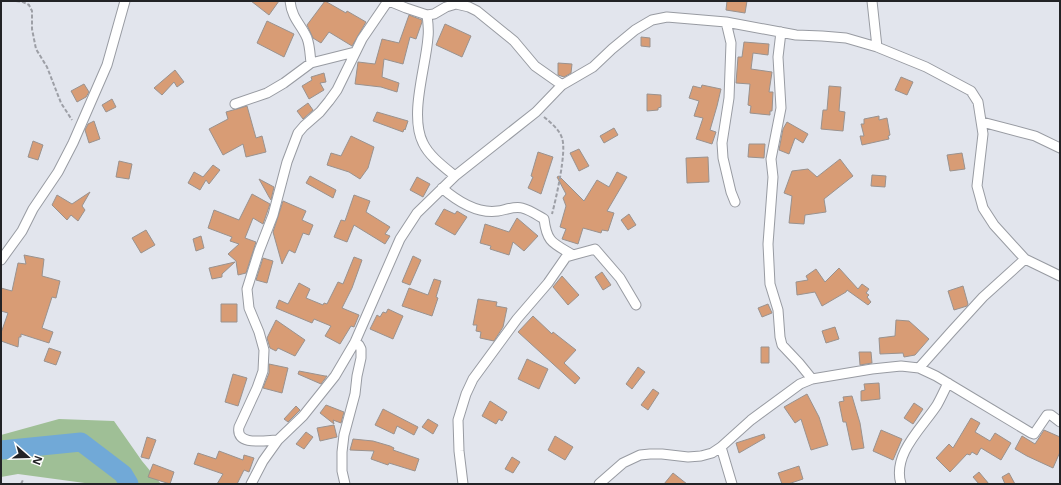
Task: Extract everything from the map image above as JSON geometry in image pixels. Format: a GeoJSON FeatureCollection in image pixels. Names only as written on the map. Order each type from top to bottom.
{"type":"FeatureCollection","features":[{"type":"Feature","properties":{"kind":"street"},"geometry":{"type":"LineString","coordinates":[[2,254],[22,232],[33,209],[58,172],[78,132],[107,65],[125,1]]}},
{"type":"Feature","properties":{"kind":"street"},"geometry":{"type":"LineString","coordinates":[[290,1],[290,8],[294,17],[307,37],[311,63]]}},
{"type":"Feature","properties":{"kind":"street"},"geometry":{"type":"LineString","coordinates":[[278,440],[245,440],[239,433],[239,427],[263,371],[264,350],[259,332],[249,308],[247,289],[259,251],[273,215],[294,141],[298,133],[320,112],[337,90],[366,32],[389,1],[427,15],[434,14],[446,7],[456,4],[469,6],[514,41],[535,66],[562,85]]}},
{"type":"Feature","properties":{"kind":"street"},"geometry":{"type":"LineString","coordinates":[[872,1],[877,47]]}},
{"type":"Feature","properties":{"kind":"street"},"geometry":{"type":"LineString","coordinates":[[427,15],[428,36],[419,100],[419,134],[424,144],[444,167],[455,176]]}},
{"type":"Feature","properties":{"kind":"street"},"geometry":{"type":"LineString","coordinates":[[251,484],[263,461],[278,440],[303,416],[331,382],[355,342],[400,239],[417,213],[455,176],[536,112],[562,85],[593,67],[635,30],[652,20],[667,17],[726,22],[796,35],[846,38],[877,47],[926,67],[970,91],[978,102],[982,122],[983,134],[977,186],[983,208],[994,225],[1025,259],[1060,276]]}},
{"type":"Feature","properties":{"kind":"street"},"geometry":{"type":"LineString","coordinates":[[726,22],[731,42],[729,98],[722,143],[723,158],[734,202]]}},
{"type":"Feature","properties":{"kind":"street"},"geometry":{"type":"LineString","coordinates":[[781,32],[778,57],[782,108],[771,159],[773,177],[768,244],[770,284],[778,310],[782,345],[812,379]]}},
{"type":"Feature","properties":{"kind":"street"},"geometry":{"type":"LineString","coordinates":[[235,104],[267,94],[311,63],[355,52]]}},
{"type":"Feature","properties":{"kind":"street"},"geometry":{"type":"LineString","coordinates":[[982,122],[1035,136],[1060,148]]}},
{"type":"Feature","properties":{"kind":"street"},"geometry":{"type":"LineString","coordinates":[[442,188],[453,198],[472,207],[492,211],[515,207],[529,211],[544,219],[546,234],[553,243],[572,255]]}},
{"type":"Feature","properties":{"kind":"street"},"geometry":{"type":"LineString","coordinates":[[463,484],[459,451],[458,420],[466,394],[473,379],[517,319],[548,283],[566,257],[595,250],[620,278],[636,305]]}},
{"type":"Feature","properties":{"kind":"street"},"geometry":{"type":"LineString","coordinates":[[919,368],[983,297],[1025,259]]}},
{"type":"Feature","properties":{"kind":"street"},"geometry":{"type":"LineString","coordinates":[[345,484],[342,471],[344,435],[355,394],[361,358],[361,349],[355,342]]}},
{"type":"Feature","properties":{"kind":"street"},"geometry":{"type":"LineString","coordinates":[[599,484],[623,462],[640,455],[650,454],[688,457],[712,453],[721,447],[757,415],[800,384],[812,379],[872,369],[902,366],[919,368],[936,376],[1034,434],[1047,415],[1051,415],[1060,422]]}},
{"type":"Feature","properties":{"kind":"street"},"geometry":{"type":"LineString","coordinates":[[901,484],[898,477],[899,468],[908,447],[936,405],[948,383]]}},
{"type":"Feature","properties":{"kind":"street"},"geometry":{"type":"LineString","coordinates":[[721,447],[732,484]]}},
{"type":"Feature","properties":{"kind":"path"},"geometry":{"type":"LineString","coordinates":[[16,1],[29,5],[32,11],[32,29],[36,49],[47,67],[61,103],[78,132]]}},
{"type":"Feature","properties":{"kind":"path"},"geometry":{"type":"LineString","coordinates":[[536,112],[551,122],[560,133],[564,146],[557,195],[546,234]]}},
{"type":"Feature","properties":{"kind":"path"},"geometry":{"type":"LineString","coordinates":[[20,484],[23,480]]}},
{"type":"Feature","properties":{"kind":"green space"},"geometry":{"type":"Polygon","coordinates":[[[59,419],[114,421],[142,461],[161,484],[92,484],[18,474],[1,477],[1,435],[59,419]]]}},
{"type":"Feature","properties":{"kind":"building"},"geometry":{"type":"Polygon","coordinates":[[[251,1],[279,1],[269,15],[251,1]]]}},
{"type":"Feature","properties":{"kind":"building"},"geometry":{"type":"Polygon","coordinates":[[[325,1],[366,22],[352,46],[329,32],[321,43],[313,38],[307,25],[325,1]]]}},
{"type":"Feature","properties":{"kind":"building"},"geometry":{"type":"Polygon","coordinates":[[[727,1],[747,1],[745,13],[726,10],[727,1]]]}},
{"type":"Feature","properties":{"kind":"building"},"geometry":{"type":"Polygon","coordinates":[[[409,15],[422,20],[422,22],[416,39],[410,37],[403,64],[384,59],[382,77],[399,83],[397,92],[381,87],[355,84],[358,62],[375,64],[382,39],[399,43],[409,15]]]}},
{"type":"Feature","properties":{"kind":"building"},"geometry":{"type":"Polygon","coordinates":[[[267,21],[294,34],[284,57],[257,43],[267,21]]]}},
{"type":"Feature","properties":{"kind":"building"},"geometry":{"type":"Polygon","coordinates":[[[445,24],[471,36],[462,57],[436,45],[445,24]]]}},
{"type":"Feature","properties":{"kind":"building"},"geometry":{"type":"Polygon","coordinates":[[[641,37],[650,38],[650,47],[641,46],[641,37]]]}},
{"type":"Feature","properties":{"kind":"building"},"geometry":{"type":"Polygon","coordinates":[[[744,42],[769,44],[768,55],[753,53],[751,69],[772,72],[769,92],[773,92],[772,111],[770,111],[770,115],[750,113],[751,106],[748,105],[750,84],[736,83],[738,57],[742,57],[744,42]]]}},
{"type":"Feature","properties":{"kind":"building"},"geometry":{"type":"Polygon","coordinates":[[[558,63],[572,64],[571,73],[564,77],[558,75],[558,63]]]}},
{"type":"Feature","properties":{"kind":"building"},"geometry":{"type":"Polygon","coordinates":[[[175,70],[184,82],[177,87],[174,82],[162,95],[154,88],[175,70]]]}},
{"type":"Feature","properties":{"kind":"building"},"geometry":{"type":"Polygon","coordinates":[[[324,73],[326,82],[320,83],[324,90],[309,99],[302,86],[312,80],[311,77],[324,73]]]}},
{"type":"Feature","properties":{"kind":"building"},"geometry":{"type":"Polygon","coordinates":[[[901,77],[913,82],[907,95],[895,90],[901,77]]]}},
{"type":"Feature","properties":{"kind":"building"},"geometry":{"type":"Polygon","coordinates":[[[84,84],[89,92],[86,97],[77,102],[71,91],[84,84]]]}},
{"type":"Feature","properties":{"kind":"building"},"geometry":{"type":"Polygon","coordinates":[[[702,85],[721,89],[710,130],[716,132],[712,144],[696,139],[703,118],[694,116],[699,101],[689,98],[693,86],[701,88],[702,85]]]}},
{"type":"Feature","properties":{"kind":"building"},"geometry":{"type":"Polygon","coordinates":[[[829,86],[841,87],[839,111],[845,112],[843,131],[821,129],[823,110],[827,110],[829,86]]]}},
{"type":"Feature","properties":{"kind":"building"},"geometry":{"type":"Polygon","coordinates":[[[647,94],[661,95],[661,107],[658,108],[658,110],[647,111],[647,94]]]}},
{"type":"Feature","properties":{"kind":"building"},"geometry":{"type":"Polygon","coordinates":[[[112,99],[116,107],[106,112],[102,105],[112,99]]]}},
{"type":"Feature","properties":{"kind":"building"},"geometry":{"type":"Polygon","coordinates":[[[308,103],[313,110],[303,119],[297,111],[308,103]]]}},
{"type":"Feature","properties":{"kind":"building"},"geometry":{"type":"Polygon","coordinates":[[[247,106],[256,138],[262,136],[266,152],[246,157],[243,144],[223,155],[209,129],[228,119],[226,112],[247,106]]]}},
{"type":"Feature","properties":{"kind":"building"},"geometry":{"type":"Polygon","coordinates":[[[377,112],[408,121],[405,130],[404,129],[403,132],[373,121],[377,112]]]}},
{"type":"Feature","properties":{"kind":"building"},"geometry":{"type":"Polygon","coordinates":[[[879,116],[879,120],[887,118],[890,135],[888,136],[889,139],[862,145],[860,136],[864,136],[861,124],[864,124],[864,119],[879,116]]]}},
{"type":"Feature","properties":{"kind":"building"},"geometry":{"type":"Polygon","coordinates":[[[94,121],[100,139],[89,143],[85,130],[88,124],[94,121]]]}},
{"type":"Feature","properties":{"kind":"building"},"geometry":{"type":"Polygon","coordinates":[[[787,122],[808,134],[803,143],[795,138],[789,154],[779,150],[783,129],[787,122]]]}},
{"type":"Feature","properties":{"kind":"building"},"geometry":{"type":"Polygon","coordinates":[[[614,128],[618,135],[604,143],[600,136],[614,128]]]}},
{"type":"Feature","properties":{"kind":"building"},"geometry":{"type":"Polygon","coordinates":[[[351,136],[374,147],[368,168],[360,179],[349,172],[327,165],[331,153],[341,156],[351,136]]]}},
{"type":"Feature","properties":{"kind":"building"},"geometry":{"type":"Polygon","coordinates":[[[33,141],[43,145],[38,160],[28,157],[33,141]]]}},
{"type":"Feature","properties":{"kind":"building"},"geometry":{"type":"Polygon","coordinates":[[[749,144],[765,144],[764,158],[748,157],[749,144]]]}},
{"type":"Feature","properties":{"kind":"building"},"geometry":{"type":"Polygon","coordinates":[[[579,149],[589,166],[579,171],[570,153],[579,149]]]}},
{"type":"Feature","properties":{"kind":"building"},"geometry":{"type":"Polygon","coordinates":[[[538,152],[553,157],[541,194],[528,188],[533,177],[531,176],[538,152]]]}},
{"type":"Feature","properties":{"kind":"building"},"geometry":{"type":"Polygon","coordinates":[[[962,153],[965,169],[950,171],[947,155],[962,153]]]}},
{"type":"Feature","properties":{"kind":"building"},"geometry":{"type":"Polygon","coordinates":[[[708,157],[709,182],[687,183],[686,158],[708,157]]]}},
{"type":"Feature","properties":{"kind":"building"},"geometry":{"type":"Polygon","coordinates":[[[840,159],[853,176],[824,199],[826,212],[805,215],[804,224],[789,223],[792,196],[784,193],[792,171],[808,169],[817,177],[840,159]]]}},
{"type":"Feature","properties":{"kind":"building"},"geometry":{"type":"Polygon","coordinates":[[[119,161],[132,164],[129,179],[116,177],[119,161]]]}},
{"type":"Feature","properties":{"kind":"building"},"geometry":{"type":"Polygon","coordinates":[[[213,165],[220,170],[209,184],[206,180],[200,190],[188,183],[194,172],[203,177],[213,165]]]}},
{"type":"Feature","properties":{"kind":"building"},"geometry":{"type":"Polygon","coordinates":[[[617,172],[627,177],[607,211],[614,213],[608,231],[602,230],[601,233],[583,228],[578,244],[562,239],[566,229],[560,227],[566,206],[563,198],[566,194],[557,177],[559,176],[584,201],[597,180],[609,187],[617,172]]]}},
{"type":"Feature","properties":{"kind":"building"},"geometry":{"type":"Polygon","coordinates":[[[872,175],[886,176],[885,187],[871,186],[872,175]]]}},
{"type":"Feature","properties":{"kind":"building"},"geometry":{"type":"Polygon","coordinates":[[[310,176],[336,190],[333,198],[306,183],[310,176]]]}},
{"type":"Feature","properties":{"kind":"building"},"geometry":{"type":"Polygon","coordinates":[[[417,177],[430,184],[423,197],[410,190],[417,177]]]}},
{"type":"Feature","properties":{"kind":"building"},"geometry":{"type":"Polygon","coordinates":[[[259,179],[274,187],[271,200],[269,197],[259,179]]]}},
{"type":"Feature","properties":{"kind":"building"},"geometry":{"type":"Polygon","coordinates":[[[90,192],[82,206],[85,210],[78,221],[71,215],[67,220],[52,205],[57,195],[72,204],[90,192]]]}},
{"type":"Feature","properties":{"kind":"building"},"geometry":{"type":"Polygon","coordinates":[[[252,194],[270,204],[263,224],[253,218],[245,238],[256,242],[246,273],[238,275],[236,261],[228,254],[239,244],[230,241],[232,237],[208,228],[214,210],[239,220],[252,194]]]}},
{"type":"Feature","properties":{"kind":"building"},"geometry":{"type":"Polygon","coordinates":[[[354,195],[370,201],[366,212],[390,227],[385,234],[390,236],[385,244],[354,225],[347,242],[334,237],[341,220],[345,221],[354,195]]]}},
{"type":"Feature","properties":{"kind":"building"},"geometry":{"type":"Polygon","coordinates":[[[283,201],[306,211],[302,220],[313,225],[309,235],[303,233],[295,253],[289,250],[282,264],[273,232],[283,201]]]}},
{"type":"Feature","properties":{"kind":"building"},"geometry":{"type":"Polygon","coordinates":[[[444,209],[455,214],[457,211],[467,217],[455,235],[435,224],[444,209]]]}},
{"type":"Feature","properties":{"kind":"building"},"geometry":{"type":"Polygon","coordinates":[[[629,214],[636,225],[628,230],[621,220],[629,214]]]}},
{"type":"Feature","properties":{"kind":"building"},"geometry":{"type":"Polygon","coordinates":[[[517,218],[538,236],[524,251],[513,242],[509,255],[490,249],[491,246],[480,243],[485,224],[509,232],[517,218]]]}},
{"type":"Feature","properties":{"kind":"building"},"geometry":{"type":"Polygon","coordinates":[[[146,230],[155,245],[141,253],[132,238],[146,230]]]}},
{"type":"Feature","properties":{"kind":"building"},"geometry":{"type":"Polygon","coordinates":[[[201,236],[204,248],[196,251],[193,239],[201,236]]]}},
{"type":"Feature","properties":{"kind":"building"},"geometry":{"type":"Polygon","coordinates":[[[24,255],[44,259],[42,276],[60,281],[56,298],[52,297],[42,328],[53,332],[49,343],[21,334],[21,337],[19,337],[18,347],[1,341],[1,333],[8,313],[1,311],[1,288],[12,291],[18,263],[26,264],[24,255]]]}},
{"type":"Feature","properties":{"kind":"building"},"geometry":{"type":"Polygon","coordinates":[[[413,256],[421,260],[410,285],[402,282],[413,256]]]}},
{"type":"Feature","properties":{"kind":"building"},"geometry":{"type":"Polygon","coordinates":[[[354,257],[362,260],[352,288],[342,308],[359,315],[354,327],[351,326],[340,344],[325,336],[331,326],[314,319],[312,323],[276,308],[279,300],[288,304],[299,283],[310,289],[306,298],[323,305],[324,303],[327,304],[338,282],[343,284],[354,257]]]}},
{"type":"Feature","properties":{"kind":"building"},"geometry":{"type":"Polygon","coordinates":[[[263,258],[273,261],[267,283],[256,280],[263,258]]]}},
{"type":"Feature","properties":{"kind":"building"},"geometry":{"type":"Polygon","coordinates":[[[235,262],[222,274],[222,277],[212,279],[209,268],[235,262]]]}},
{"type":"Feature","properties":{"kind":"building"},"geometry":{"type":"Polygon","coordinates":[[[839,268],[858,289],[862,284],[869,289],[866,293],[869,295],[867,297],[871,302],[868,305],[847,290],[822,306],[815,292],[797,295],[796,282],[808,280],[806,276],[816,269],[825,282],[839,268]]]}},
{"type":"Feature","properties":{"kind":"building"},"geometry":{"type":"Polygon","coordinates":[[[602,272],[611,285],[603,290],[595,277],[602,272]]]}},
{"type":"Feature","properties":{"kind":"building"},"geometry":{"type":"Polygon","coordinates":[[[562,276],[579,295],[568,305],[553,287],[562,276]]]}},
{"type":"Feature","properties":{"kind":"building"},"geometry":{"type":"Polygon","coordinates":[[[434,279],[441,281],[436,297],[438,298],[432,316],[402,306],[409,288],[428,295],[434,279]]]}},
{"type":"Feature","properties":{"kind":"building"},"geometry":{"type":"Polygon","coordinates":[[[963,286],[968,304],[967,306],[954,310],[948,291],[963,286]]]}},
{"type":"Feature","properties":{"kind":"building"},"geometry":{"type":"Polygon","coordinates":[[[478,299],[497,302],[496,306],[507,308],[503,327],[494,341],[480,338],[481,332],[476,331],[477,325],[473,325],[478,299]]]}},
{"type":"Feature","properties":{"kind":"building"},"geometry":{"type":"Polygon","coordinates":[[[221,304],[237,304],[237,322],[221,322],[221,304]]]}},
{"type":"Feature","properties":{"kind":"building"},"geometry":{"type":"Polygon","coordinates":[[[768,304],[772,313],[762,317],[758,308],[768,304]]]}},
{"type":"Feature","properties":{"kind":"building"},"geometry":{"type":"Polygon","coordinates":[[[388,309],[403,316],[393,339],[370,329],[377,315],[380,317],[383,312],[386,313],[388,309]]]}},
{"type":"Feature","properties":{"kind":"building"},"geometry":{"type":"Polygon","coordinates":[[[533,316],[552,334],[553,332],[576,350],[564,363],[580,378],[575,384],[518,332],[533,316]]]}},
{"type":"Feature","properties":{"kind":"building"},"geometry":{"type":"Polygon","coordinates":[[[276,320],[305,340],[295,356],[278,348],[276,351],[270,348],[267,338],[276,320]]]}},
{"type":"Feature","properties":{"kind":"building"},"geometry":{"type":"Polygon","coordinates":[[[896,320],[909,321],[929,339],[915,355],[904,357],[903,353],[880,354],[879,338],[895,336],[896,320]]]}},
{"type":"Feature","properties":{"kind":"building"},"geometry":{"type":"Polygon","coordinates":[[[835,327],[839,339],[826,343],[822,331],[835,327]]]}},
{"type":"Feature","properties":{"kind":"building"},"geometry":{"type":"Polygon","coordinates":[[[761,347],[769,347],[769,363],[761,363],[761,347]]]}},
{"type":"Feature","properties":{"kind":"building"},"geometry":{"type":"Polygon","coordinates":[[[49,348],[61,352],[56,365],[44,361],[49,348]]]}},
{"type":"Feature","properties":{"kind":"building"},"geometry":{"type":"Polygon","coordinates":[[[859,352],[871,352],[872,363],[860,365],[859,352]]]}},
{"type":"Feature","properties":{"kind":"building"},"geometry":{"type":"Polygon","coordinates":[[[527,359],[548,369],[539,389],[518,379],[527,359]]]}},
{"type":"Feature","properties":{"kind":"building"},"geometry":{"type":"Polygon","coordinates":[[[269,364],[288,368],[282,393],[263,388],[269,373],[269,364]]]}},
{"type":"Feature","properties":{"kind":"building"},"geometry":{"type":"Polygon","coordinates":[[[638,367],[645,372],[632,389],[626,384],[638,367]]]}},
{"type":"Feature","properties":{"kind":"building"},"geometry":{"type":"Polygon","coordinates":[[[299,371],[327,376],[321,384],[298,374],[299,371]]]}},
{"type":"Feature","properties":{"kind":"building"},"geometry":{"type":"Polygon","coordinates":[[[233,374],[247,378],[238,406],[225,402],[233,374]]]}},
{"type":"Feature","properties":{"kind":"building"},"geometry":{"type":"Polygon","coordinates":[[[879,383],[880,399],[861,401],[861,391],[865,390],[864,384],[879,383]]]}},
{"type":"Feature","properties":{"kind":"building"},"geometry":{"type":"Polygon","coordinates":[[[653,389],[659,393],[648,410],[641,405],[653,389]]]}},
{"type":"Feature","properties":{"kind":"building"},"geometry":{"type":"Polygon","coordinates":[[[807,394],[819,417],[828,445],[811,450],[801,419],[795,423],[784,407],[807,394]]]}},
{"type":"Feature","properties":{"kind":"building"},"geometry":{"type":"Polygon","coordinates":[[[852,396],[860,423],[864,448],[852,450],[846,422],[843,422],[839,402],[844,401],[843,397],[852,396]]]}},
{"type":"Feature","properties":{"kind":"building"},"geometry":{"type":"Polygon","coordinates":[[[490,401],[507,412],[502,421],[499,419],[496,424],[482,416],[490,401]]]}},
{"type":"Feature","properties":{"kind":"building"},"geometry":{"type":"Polygon","coordinates":[[[914,403],[923,409],[913,424],[904,418],[914,403]]]}},
{"type":"Feature","properties":{"kind":"building"},"geometry":{"type":"Polygon","coordinates":[[[326,405],[344,412],[341,423],[333,420],[334,424],[320,413],[326,405]]]}},
{"type":"Feature","properties":{"kind":"building"},"geometry":{"type":"Polygon","coordinates":[[[296,406],[300,410],[288,422],[284,419],[296,406]]]}},
{"type":"Feature","properties":{"kind":"building"},"geometry":{"type":"Polygon","coordinates":[[[383,409],[418,427],[414,435],[397,426],[394,434],[375,425],[383,409]]]}},
{"type":"Feature","properties":{"kind":"building"},"geometry":{"type":"Polygon","coordinates":[[[971,418],[980,423],[975,432],[990,441],[995,433],[1011,443],[1001,460],[981,448],[977,455],[972,452],[970,455],[967,454],[950,472],[936,458],[949,444],[953,448],[971,418]]]}},
{"type":"Feature","properties":{"kind":"building"},"geometry":{"type":"Polygon","coordinates":[[[428,419],[438,425],[433,434],[422,427],[428,419]]]}},
{"type":"Feature","properties":{"kind":"building"},"geometry":{"type":"Polygon","coordinates":[[[334,425],[337,437],[320,441],[317,428],[334,425]]]}},
{"type":"Feature","properties":{"kind":"building"},"geometry":{"type":"Polygon","coordinates":[[[881,430],[902,439],[893,460],[873,451],[881,430]]]}},
{"type":"Feature","properties":{"kind":"building"},"geometry":{"type":"Polygon","coordinates":[[[1044,430],[1060,437],[1060,452],[1053,468],[1015,449],[1022,436],[1035,444],[1044,430]]]}},
{"type":"Feature","properties":{"kind":"building"},"geometry":{"type":"Polygon","coordinates":[[[306,432],[313,437],[304,449],[296,444],[306,432]]]}},
{"type":"Feature","properties":{"kind":"building"},"geometry":{"type":"Polygon","coordinates":[[[764,434],[765,438],[739,453],[736,443],[764,434]]]}},
{"type":"Feature","properties":{"kind":"building"},"geometry":{"type":"Polygon","coordinates":[[[555,436],[573,447],[565,460],[548,450],[555,436]]]}},
{"type":"Feature","properties":{"kind":"building"},"geometry":{"type":"Polygon","coordinates":[[[147,437],[156,440],[149,459],[141,457],[147,437]]]}},
{"type":"Feature","properties":{"kind":"building"},"geometry":{"type":"Polygon","coordinates":[[[353,439],[373,441],[390,446],[394,448],[393,450],[419,459],[415,471],[389,463],[388,465],[371,459],[374,451],[350,450],[353,439]]]}},
{"type":"Feature","properties":{"kind":"building"},"geometry":{"type":"Polygon","coordinates":[[[219,451],[243,460],[244,455],[254,458],[249,472],[244,470],[237,484],[217,484],[223,474],[194,464],[198,453],[216,459],[219,451]]]}},
{"type":"Feature","properties":{"kind":"building"},"geometry":{"type":"Polygon","coordinates":[[[512,457],[520,462],[513,473],[505,469],[512,457]]]}},
{"type":"Feature","properties":{"kind":"building"},"geometry":{"type":"Polygon","coordinates":[[[153,464],[174,472],[170,484],[148,477],[153,464]]]}},
{"type":"Feature","properties":{"kind":"building"},"geometry":{"type":"Polygon","coordinates":[[[799,466],[803,479],[788,484],[782,484],[778,473],[799,466]]]}},
{"type":"Feature","properties":{"kind":"building"},"geometry":{"type":"Polygon","coordinates":[[[979,472],[989,484],[979,484],[973,477],[979,472]]]}},
{"type":"Feature","properties":{"kind":"building"},"geometry":{"type":"Polygon","coordinates":[[[673,473],[687,484],[664,484],[673,473]]]}},
{"type":"Feature","properties":{"kind":"building"},"geometry":{"type":"Polygon","coordinates":[[[1009,473],[1015,484],[1005,484],[1002,477],[1009,473]]]}},
{"type":"Feature","properties":{"kind":"waterway"},"geometry":{"type":"LineString","coordinates":[[1,450],[81,442],[123,474],[129,484]]}}]}
